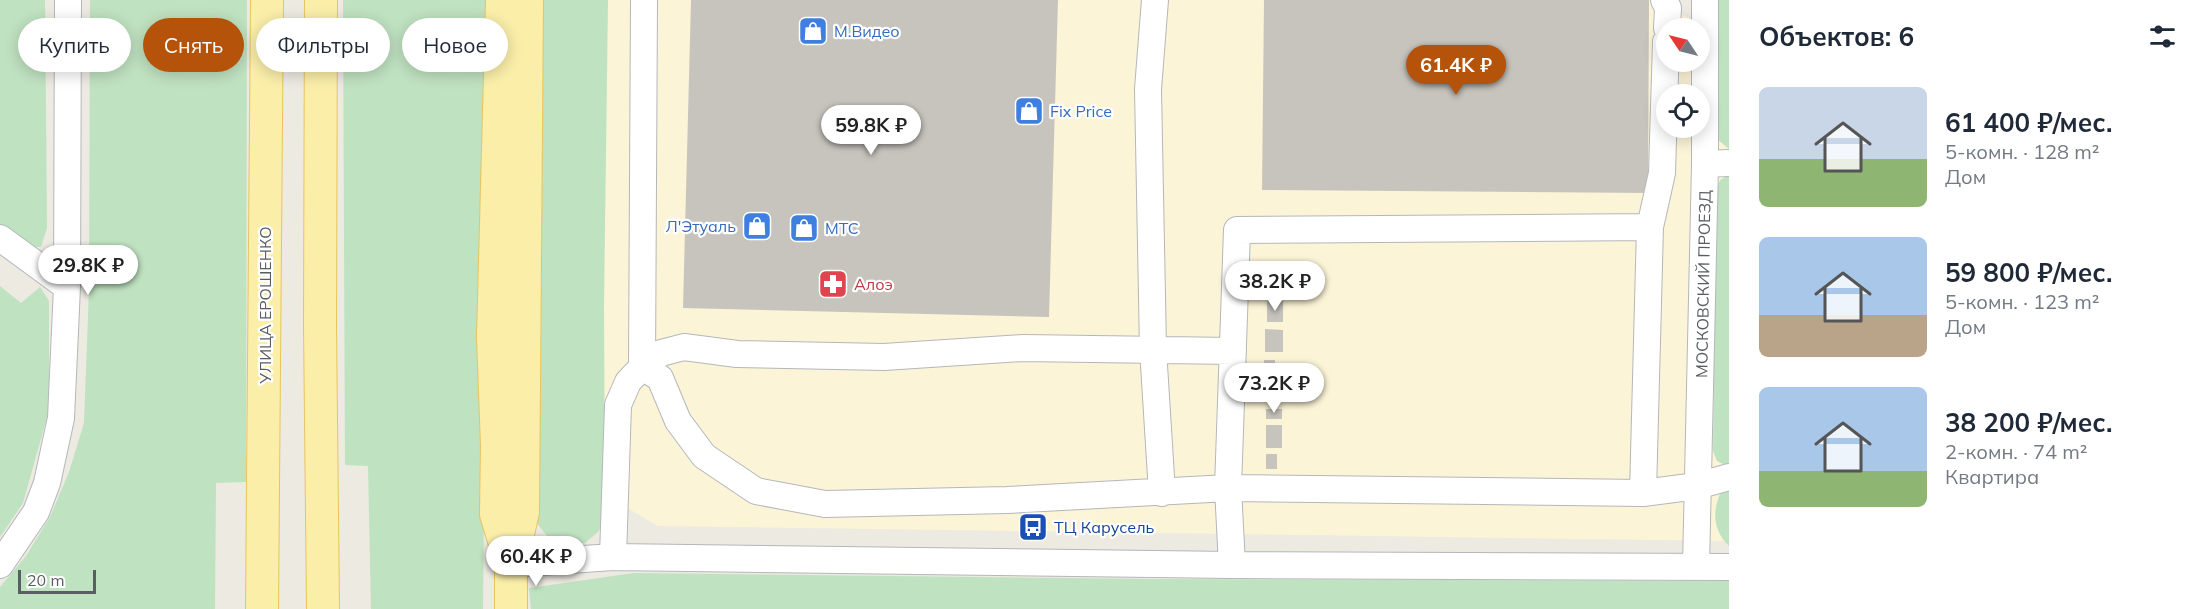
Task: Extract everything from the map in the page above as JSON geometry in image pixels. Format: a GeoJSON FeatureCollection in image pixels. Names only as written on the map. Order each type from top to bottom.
{"type":"FeatureCollection","features":[{"type":"Feature","properties":{"kind":"main road","name":"УЛИЦА ЕРОШЕНКО"},"geometry":{"type":"LineString","coordinates":[[261,609],[267,0]]}},
{"type":"Feature","properties":{"kind":"main road"},"geometry":{"type":"LineString","coordinates":[[321,0],[320,325],[323,609]]}},
{"type":"Feature","properties":{"kind":"main road"},"geometry":{"type":"LineString","coordinates":[[501,0],[493,337],[497,446],[496,514],[511,564]]}},
{"type":"Feature","properties":{"kind":"main road"},"geometry":{"type":"LineString","coordinates":[[511,609],[511,564],[523,512],[527,0]]}},
{"type":"Feature","properties":{"kind":"street"},"geometry":{"type":"LineString","coordinates":[[0,565],[36,512],[47,483],[61,418],[67,287],[68,0]]}},
{"type":"Feature","properties":{"kind":"street"},"geometry":{"type":"LineString","coordinates":[[642,367],[644,0]]}},
{"type":"Feature","properties":{"kind":"street"},"geometry":{"type":"LineString","coordinates":[[1155,0],[1148,89],[1153,349],[1162,493]]}},
{"type":"Feature","properties":{"kind":"street"},"geometry":{"type":"LineString","coordinates":[[1664,0],[1668,8],[1668,18]]}},
{"type":"Feature","properties":{"kind":"street","name":"МОСКОВСКИЙ ПРОЕЗД"},"geometry":{"type":"LineString","coordinates":[[1696,567],[1697,486],[1717,163],[1705,0]]}},
{"type":"Feature","properties":{"kind":"street"},"geometry":{"type":"LineString","coordinates":[[1643,493],[1650,227],[1662,172],[1665,72]]}},
{"type":"Feature","properties":{"kind":"street"},"geometry":{"type":"LineString","coordinates":[[1232,565],[1228,488],[1237,230],[1650,227]]}},
{"type":"Feature","properties":{"kind":"street"},"geometry":{"type":"LineString","coordinates":[[0,238],[67,287]]}},
{"type":"Feature","properties":{"kind":"street"},"geometry":{"type":"LineString","coordinates":[[613,557],[618,405],[628,382],[642,367],[661,353],[684,347],[737,354],[884,357],[1023,348],[1233,351]]}},
{"type":"Feature","properties":{"kind":"street"},"geometry":{"type":"LineString","coordinates":[[642,367],[660,378],[678,421],[704,456],[756,491],[825,504],[1007,500],[1228,488],[1643,493],[1697,486],[1729,477]]}},
{"type":"Feature","properties":{"kind":"street"},"geometry":{"type":"LineString","coordinates":[[511,564],[613,557],[1232,565],[1729,567]]}},
{"type":"Feature","properties":{"kind":"shaded area"},"geometry":{"type":"Polygon","coordinates":[[[595,0],[1650,0],[1690,18],[1656,18],[1656,72],[1707,72],[1729,106],[1729,541],[658,526],[593,488],[595,0]]]}},
{"type":"Feature","properties":{"kind":"green space"},"geometry":{"type":"Polygon","coordinates":[[[0,0],[45,0],[45,18],[18,18],[18,72],[46,72],[47,228],[41,247],[27,247],[0,227],[0,0]]]}},
{"type":"Feature","properties":{"kind":"green space"},"geometry":{"type":"Polygon","coordinates":[[[90,0],[247,0],[246,482],[216,483],[215,609],[0,609],[0,587],[26,556],[50,517],[69,472],[84,423],[89,290],[90,72],[131,72],[131,18],[90,18],[90,0]]]}},
{"type":"Feature","properties":{"kind":"green space"},"geometry":{"type":"Polygon","coordinates":[[[343,0],[489,0],[489,18],[402,18],[402,72],[488,72],[483,609],[371,609],[368,466],[345,465],[343,72],[390,72],[390,18],[343,18],[343,0]]]}},
{"type":"Feature","properties":{"kind":"green space"},"geometry":{"type":"Polygon","coordinates":[[[541,0],[608,0],[604,305],[605,508],[599,531],[585,543],[563,544],[548,537],[535,521],[541,0]]]}},
{"type":"Feature","properties":{"kind":"green space"},"geometry":{"type":"Polygon","coordinates":[[[1716,0],[1729,0],[1729,149],[1717,139],[1716,0]]]}},
{"type":"Feature","properties":{"kind":"green space"},"geometry":{"type":"Polygon","coordinates":[[[1729,175],[1729,466],[1727,466],[1717,461],[1713,451],[1716,192],[1720,180],[1729,175]]]}},
{"type":"Feature","properties":{"kind":"green space"},"geometry":{"type":"Polygon","coordinates":[[[0,286],[21,303],[40,287],[49,301],[49,410],[23,503],[0,537],[0,286]]]}},
{"type":"Feature","properties":{"kind":"green space"},"geometry":{"type":"Polygon","coordinates":[[[1722,489],[1729,489],[1729,546],[1719,533],[1715,519],[1716,504],[1722,489]]]}},
{"type":"Feature","properties":{"kind":"green space"},"geometry":{"type":"Polygon","coordinates":[[[634,573],[1151,579],[1729,581],[1729,609],[531,609],[529,588],[634,573]]]}},
{"type":"Feature","properties":{"kind":"building"},"geometry":{"type":"Polygon","coordinates":[[[691,0],[1058,0],[1049,317],[683,308],[691,0]]]}},
{"type":"Feature","properties":{"kind":"building"},"geometry":{"type":"Polygon","coordinates":[[[1264,0],[1649,0],[1648,193],[1262,190],[1264,0]]]}},
{"type":"Feature","properties":{"kind":"building"},"geometry":{"type":"Polygon","coordinates":[[[1264,270],[1281,270],[1280,291],[1264,291],[1264,270]]]}},
{"type":"Feature","properties":{"kind":"building"},"geometry":{"type":"Polygon","coordinates":[[[1267,301],[1283,301],[1283,322],[1267,322],[1267,301]]]}},
{"type":"Feature","properties":{"kind":"building"},"geometry":{"type":"Polygon","coordinates":[[[1265,329],[1283,330],[1283,352],[1265,352],[1265,329]]]}},
{"type":"Feature","properties":{"kind":"building"},"geometry":{"type":"Polygon","coordinates":[[[1264,360],[1275,360],[1275,375],[1264,375],[1264,360]]]}},
{"type":"Feature","properties":{"kind":"building"},"geometry":{"type":"Polygon","coordinates":[[[1266,385],[1280,385],[1279,401],[1267,401],[1266,385]]]}},
{"type":"Feature","properties":{"kind":"building"},"geometry":{"type":"Polygon","coordinates":[[[1266,409],[1282,409],[1282,419],[1266,419],[1266,409]]]}},
{"type":"Feature","properties":{"kind":"building"},"geometry":{"type":"Polygon","coordinates":[[[1266,425],[1282,425],[1282,448],[1266,448],[1266,425]]]}},
{"type":"Feature","properties":{"kind":"building"},"geometry":{"type":"Polygon","coordinates":[[[1266,454],[1277,454],[1277,469],[1266,469],[1266,454]]]}},
{"type":"Feature","properties":{"kind":"place","name":"М.Видео"},"geometry":{"type":"Point","coordinates":[813,31]}},
{"type":"Feature","properties":{"kind":"place","name":"Fix Price"},"geometry":{"type":"Point","coordinates":[1029,111]}},
{"type":"Feature","properties":{"kind":"place","name":"Л'Этуаль"},"geometry":{"type":"Point","coordinates":[757,226]}},
{"type":"Feature","properties":{"kind":"place","name":"МТС"},"geometry":{"type":"Point","coordinates":[804,228]}},
{"type":"Feature","properties":{"kind":"place","name":"Алоэ"},"geometry":{"type":"Point","coordinates":[833,284]}},
{"type":"Feature","properties":{"kind":"place","name":"ТЦ Карусель"},"geometry":{"type":"Point","coordinates":[1033,527]}}]}
